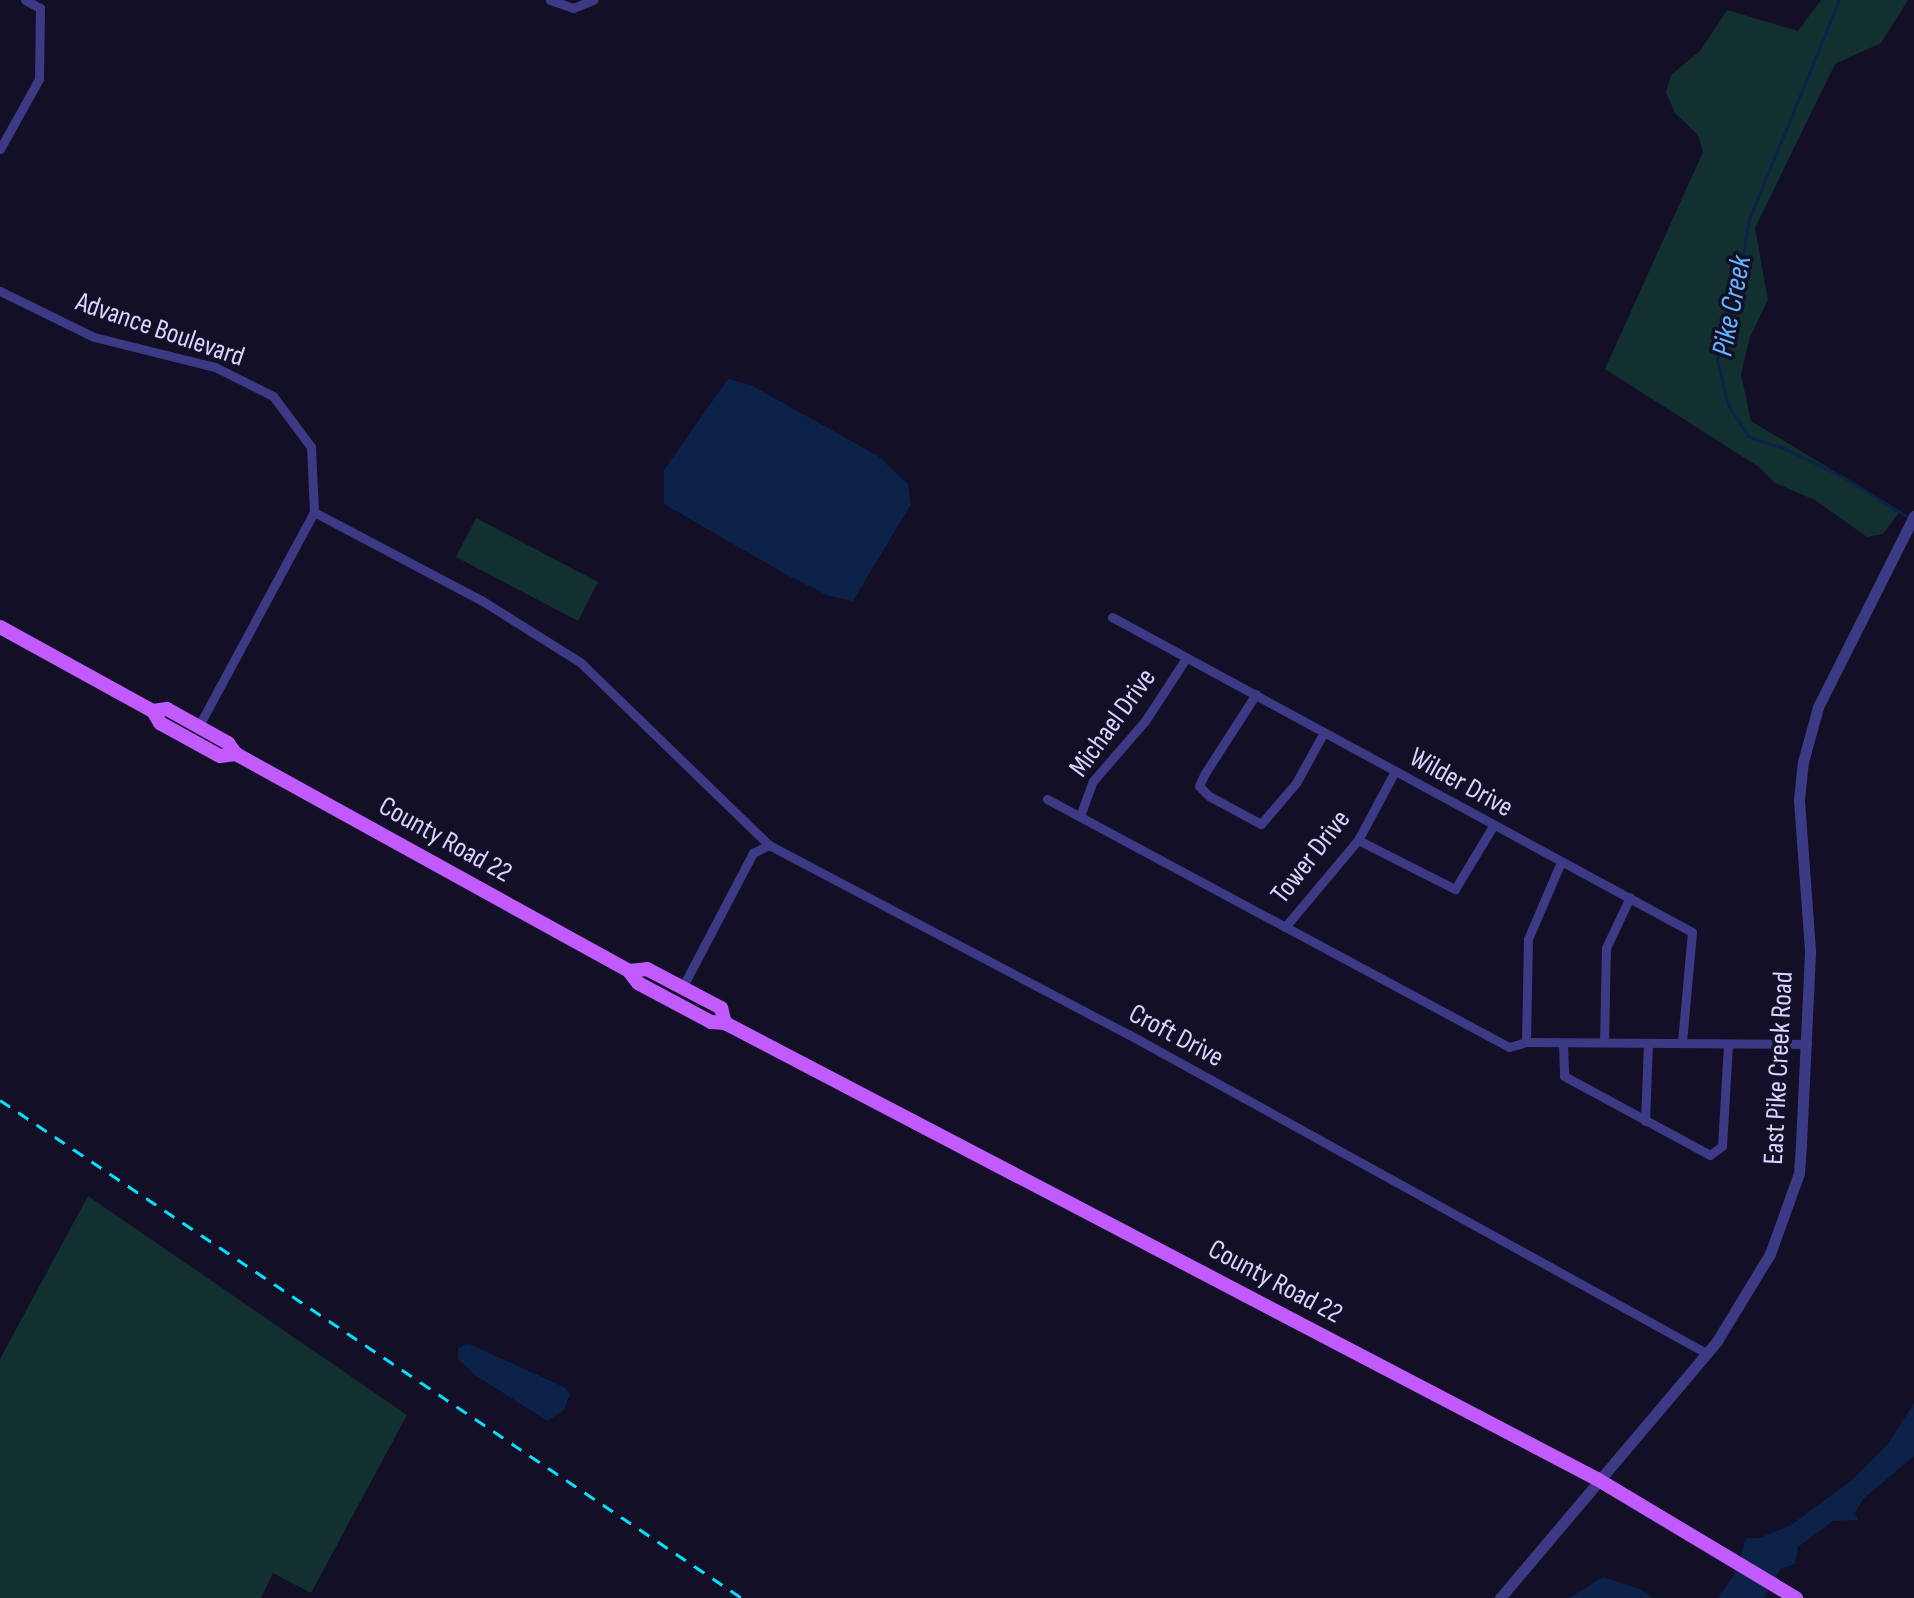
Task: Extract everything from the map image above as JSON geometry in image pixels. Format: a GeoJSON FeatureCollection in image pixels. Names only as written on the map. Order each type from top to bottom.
{"type":"FeatureCollection","features":[{"type":"Feature","properties":{"kind":"main road","name":"County Road 22"},"geometry":{"type":"LineString","coordinates":[[0,627],[153,711],[160,723],[220,756],[236,754]]}},
{"type":"Feature","properties":{"kind":"main road","name":"County Road 22"},"geometry":{"type":"LineString","coordinates":[[153,711],[167,709],[199,726],[228,743],[236,754],[629,971],[638,983],[711,1022],[725,1023],[1597,1479],[1727,1561],[1796,1598]]}},
{"type":"Feature","properties":{"kind":"main road","name":"County Road 22"},"geometry":{"type":"LineString","coordinates":[[629,971],[647,969],[721,1008],[725,1023]]}},
{"type":"Feature","properties":{"kind":"street"},"geometry":{"type":"LineString","coordinates":[[0,149],[39,79],[40,8],[25,0]]}},
{"type":"Feature","properties":{"kind":"street"},"geometry":{"type":"LineString","coordinates":[[550,0],[573,8],[593,0]]}},
{"type":"Feature","properties":{"kind":"street","name":"Advance Boulevard"},"geometry":{"type":"LineString","coordinates":[[0,291],[103,340],[215,367],[273,396],[311,447],[314,512]]}},
{"type":"Feature","properties":{"kind":"street"},"geometry":{"type":"LineString","coordinates":[[199,726],[314,512]]}},
{"type":"Feature","properties":{"kind":"street","name":"Croft Drive"},"geometry":{"type":"LineString","coordinates":[[314,512],[481,600],[580,662],[769,845],[1140,1041],[1706,1353]]}},
{"type":"Feature","properties":{"kind":"street","name":"East Pike Creek Road"},"geometry":{"type":"LineString","coordinates":[[1500,1598],[1706,1353],[1770,1254],[1799,1173],[1810,950],[1799,799],[1803,762],[1824,694],[1912,519]]}},
{"type":"Feature","properties":{"kind":"street","name":"Wilder Drive"},"geometry":{"type":"LineString","coordinates":[[1112,617],[1692,932],[1682,1042]]}},
{"type":"Feature","properties":{"kind":"street","name":"Michael Drive"},"geometry":{"type":"LineString","coordinates":[[1080,816],[1093,781],[1145,721],[1186,658]]}},
{"type":"Feature","properties":{"kind":"street"},"geometry":{"type":"LineString","coordinates":[[1256,694],[1199,786],[1209,796],[1261,824],[1296,783],[1324,732]]}},
{"type":"Feature","properties":{"kind":"street","name":"Tower Drive"},"geometry":{"type":"LineString","coordinates":[[1285,927],[1358,840],[1395,771]]}},
{"type":"Feature","properties":{"kind":"street"},"geometry":{"type":"LineString","coordinates":[[1047,799],[1509,1047],[1526,1042],[1807,1044]]}},
{"type":"Feature","properties":{"kind":"street"},"geometry":{"type":"LineString","coordinates":[[1358,840],[1455,889],[1493,826]]}},
{"type":"Feature","properties":{"kind":"street"},"geometry":{"type":"LineString","coordinates":[[682,988],[753,853],[769,845]]}},
{"type":"Feature","properties":{"kind":"street"},"geometry":{"type":"LineString","coordinates":[[1526,1042],[1528,939],[1561,862]]}},
{"type":"Feature","properties":{"kind":"street"},"geometry":{"type":"LineString","coordinates":[[1604,1042],[1606,948],[1630,897]]}},
{"type":"Feature","properties":{"kind":"street"},"geometry":{"type":"LineString","coordinates":[[1563,1043],[1564,1076],[1710,1155],[1722,1146],[1728,1044]]}},
{"type":"Feature","properties":{"kind":"street"},"geometry":{"type":"LineString","coordinates":[[1645,1121],[1648,1043]]}},
{"type":"Feature","properties":{"kind":"green space"},"geometry":{"type":"Polygon","coordinates":[[[1821,0],[1908,0],[1881,43],[1835,64],[1755,228],[1768,300],[1750,337],[1741,374],[1751,421],[1900,511],[1883,534],[1867,537],[1815,500],[1775,483],[1759,467],[1605,369],[1703,152],[1698,135],[1675,113],[1666,92],[1671,75],[1700,51],[1727,10],[1798,31],[1821,0]]]}},
{"type":"Feature","properties":{"kind":"green space"},"geometry":{"type":"Polygon","coordinates":[[[476,518],[598,582],[578,621],[456,557],[476,518]]]}},
{"type":"Feature","properties":{"kind":"green space"},"geometry":{"type":"Polygon","coordinates":[[[88,1196],[407,1415],[311,1593],[273,1573],[261,1598],[0,1598],[0,1359],[88,1196]]]}},
{"type":"Feature","properties":{"kind":"water"},"geometry":{"type":"Polygon","coordinates":[[[728,379],[751,385],[878,456],[908,484],[911,504],[853,601],[829,596],[787,575],[664,504],[664,470],[728,379]]]}},
{"type":"Feature","properties":{"kind":"water"},"geometry":{"type":"Polygon","coordinates":[[[467,1343],[564,1387],[570,1394],[564,1410],[547,1421],[475,1375],[458,1359],[458,1349],[467,1343]]]}},
{"type":"Feature","properties":{"kind":"water"},"geometry":{"type":"Polygon","coordinates":[[[1914,1403],[1914,1456],[1863,1499],[1855,1513],[1858,1520],[1833,1521],[1798,1547],[1795,1564],[1780,1569],[1764,1598],[1718,1598],[1736,1572],[1746,1538],[1760,1538],[1791,1525],[1852,1480],[1888,1444],[1914,1403]]]}},
{"type":"Feature","properties":{"kind":"water"},"geometry":{"type":"Polygon","coordinates":[[[1603,1577],[1642,1590],[1653,1598],[1569,1598],[1603,1577]]]}},
{"type":"Feature","properties":{"kind":"waterway","name":"Pike Creek"},"geometry":{"type":"LineString","coordinates":[[1839,0],[1749,219],[1733,317],[1717,360],[1728,405],[1749,437],[1782,447],[1843,477],[1908,517]]}},
{"type":"Feature","properties":{"kind":"railway"},"geometry":{"type":"LineString","coordinates":[[0,1100],[742,1598]]}}]}
